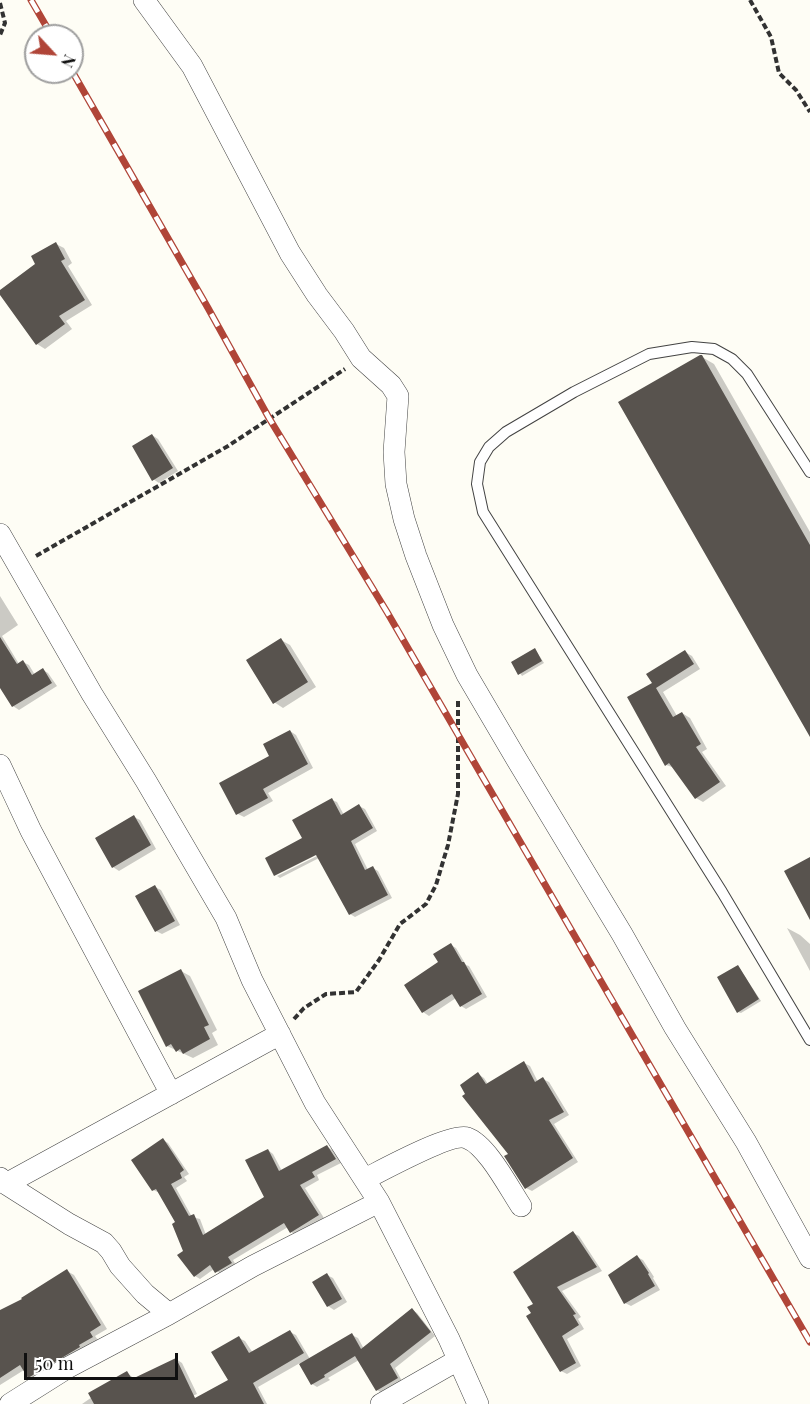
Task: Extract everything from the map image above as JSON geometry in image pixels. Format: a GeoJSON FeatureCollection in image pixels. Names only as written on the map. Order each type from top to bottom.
{"type":"FeatureCollection","features":[{"type":"Feature","properties":{"kind":"street"},"geometry":{"type":"LineString","coordinates":[[144,0],[192,66],[291,253],[361,358],[391,385],[398,396],[394,452],[396,484],[416,556],[443,625],[467,675],[622,934],[675,1028],[746,1142],[810,1258]]}},
{"type":"Feature","properties":{"kind":"street"},"geometry":{"type":"LineString","coordinates":[[0,534],[92,694],[226,918],[252,980],[315,1103],[379,1202],[478,1404]]}},
{"type":"Feature","properties":{"kind":"street"},"geometry":{"type":"LineString","coordinates":[[0,765],[31,831],[171,1094]]}},
{"type":"Feature","properties":{"kind":"street"},"geometry":{"type":"LineString","coordinates":[[169,1314],[145,1294],[120,1266],[104,1243],[69,1224],[3,1181],[171,1094],[280,1034]]}},
{"type":"Feature","properties":{"kind":"street"},"geometry":{"type":"LineString","coordinates":[[365,1179],[422,1150],[460,1137],[467,1138],[480,1148],[496,1168],[521,1206]]}},
{"type":"Feature","properties":{"kind":"street"},"geometry":{"type":"LineString","coordinates":[[10,1404],[67,1368],[253,1266],[379,1202]]}},
{"type":"Feature","properties":{"kind":"street"},"geometry":{"type":"LineString","coordinates":[[381,1404],[458,1360]]}},
{"type":"Feature","properties":{"kind":"lane"},"geometry":{"type":"LineString","coordinates":[[810,472],[747,374],[732,359],[714,350],[692,347],[649,354],[574,392],[506,432],[489,447],[480,462],[477,484],[483,512],[716,882],[810,1040]]}},
{"type":"Feature","properties":{"kind":"path"},"geometry":{"type":"LineString","coordinates":[[750,0],[771,37],[779,73],[796,90],[810,112]]}},
{"type":"Feature","properties":{"kind":"path"},"geometry":{"type":"LineString","coordinates":[[0,3],[5,23],[0,35]]}},
{"type":"Feature","properties":{"kind":"path"},"geometry":{"type":"LineString","coordinates":[[18,568],[63,539],[228,446],[361,358]]}},
{"type":"Feature","properties":{"kind":"path"},"geometry":{"type":"LineString","coordinates":[[280,1034],[304,1008],[326,994],[356,992],[379,960],[400,924],[421,910],[430,899],[443,865],[456,809],[458,794],[457,704],[467,675]]}},
{"type":"Feature","properties":{"kind":"building"},"geometry":{"type":"Polygon","coordinates":[[[56,242],[65,259],[61,261],[85,300],[59,316],[65,324],[36,345],[0,295],[0,290],[35,264],[31,256],[56,242]]]}},
{"type":"Feature","properties":{"kind":"building"},"geometry":{"type":"Polygon","coordinates":[[[700,355],[810,545],[810,737],[618,402],[700,355]]]}},
{"type":"Feature","properties":{"kind":"building"},"geometry":{"type":"Polygon","coordinates":[[[152,434],[173,468],[152,481],[132,446],[152,434]]]}},
{"type":"Feature","properties":{"kind":"building"},"geometry":{"type":"Polygon","coordinates":[[[0,637],[17,664],[23,660],[32,675],[43,668],[52,683],[12,707],[0,688],[0,637]]]}},
{"type":"Feature","properties":{"kind":"building"},"geometry":{"type":"Polygon","coordinates":[[[281,638],[308,682],[273,704],[246,660],[281,638]]]}},
{"type":"Feature","properties":{"kind":"building"},"geometry":{"type":"Polygon","coordinates":[[[535,648],[542,661],[518,675],[511,662],[535,648]]]}},
{"type":"Feature","properties":{"kind":"building"},"geometry":{"type":"Polygon","coordinates":[[[685,650],[694,664],[656,688],[673,717],[682,712],[701,744],[696,747],[720,782],[695,799],[669,763],[665,766],[627,697],[652,683],[646,674],[685,650]]]}},
{"type":"Feature","properties":{"kind":"building"},"geometry":{"type":"Polygon","coordinates":[[[290,730],[308,764],[263,789],[268,798],[236,815],[219,783],[269,756],[263,744],[290,730]]]}},
{"type":"Feature","properties":{"kind":"building"},"geometry":{"type":"Polygon","coordinates":[[[332,798],[341,815],[359,804],[373,828],[351,841],[365,870],[373,866],[388,895],[349,915],[316,855],[274,876],[265,858],[302,838],[292,820],[332,798]]]}},
{"type":"Feature","properties":{"kind":"building"},"geometry":{"type":"Polygon","coordinates":[[[134,815],[151,845],[112,868],[95,838],[134,815]]]}},
{"type":"Feature","properties":{"kind":"building"},"geometry":{"type":"Polygon","coordinates":[[[810,857],[810,920],[784,871],[810,857]]]}},
{"type":"Feature","properties":{"kind":"building"},"geometry":{"type":"Polygon","coordinates":[[[155,885],[175,921],[155,932],[135,896],[155,885]]]}},
{"type":"Feature","properties":{"kind":"building"},"geometry":{"type":"Polygon","coordinates":[[[451,943],[482,994],[460,1007],[452,994],[422,1013],[404,985],[438,962],[433,954],[451,943]]]}},
{"type":"Feature","properties":{"kind":"building"},"geometry":{"type":"Polygon","coordinates":[[[738,965],[759,999],[737,1013],[717,977],[738,965]]]}},
{"type":"Feature","properties":{"kind":"building"},"geometry":{"type":"Polygon","coordinates":[[[181,969],[209,1025],[204,1027],[210,1039],[183,1054],[180,1049],[176,1052],[171,1044],[166,1047],[138,991],[181,969]]]}},
{"type":"Feature","properties":{"kind":"building"},"geometry":{"type":"Polygon","coordinates":[[[524,1061],[535,1082],[543,1077],[564,1112],[549,1120],[573,1158],[525,1189],[504,1156],[508,1154],[462,1096],[465,1094],[460,1085],[478,1072],[486,1084],[524,1061]]]}},
{"type":"Feature","properties":{"kind":"building"},"geometry":{"type":"Polygon","coordinates":[[[163,1138],[184,1170],[180,1173],[182,1178],[171,1184],[189,1216],[194,1214],[203,1235],[264,1197],[245,1160],[268,1149],[279,1171],[327,1145],[336,1159],[312,1172],[315,1177],[300,1185],[319,1215],[290,1233],[284,1223],[228,1257],[232,1263],[215,1273],[210,1265],[194,1277],[177,1255],[183,1251],[172,1224],[175,1222],[156,1189],[152,1191],[131,1160],[163,1138]]]}},
{"type":"Feature","properties":{"kind":"building"},"geometry":{"type":"Polygon","coordinates":[[[573,1231],[597,1267],[557,1287],[576,1314],[573,1315],[579,1325],[562,1336],[576,1363],[560,1372],[526,1316],[531,1313],[527,1307],[533,1304],[513,1272],[573,1231]]]}},
{"type":"Feature","properties":{"kind":"building"},"geometry":{"type":"Polygon","coordinates":[[[637,1255],[655,1286],[624,1304],[608,1275],[637,1255]]]}},
{"type":"Feature","properties":{"kind":"building"},"geometry":{"type":"Polygon","coordinates":[[[67,1269],[101,1325],[90,1332],[93,1337],[79,1345],[80,1347],[28,1378],[20,1365],[0,1378],[0,1310],[22,1299],[67,1269]]]}},
{"type":"Feature","properties":{"kind":"building"},"geometry":{"type":"Polygon","coordinates":[[[327,1273],[342,1299],[327,1307],[312,1282],[327,1273]]]}},
{"type":"Feature","properties":{"kind":"building"},"geometry":{"type":"Polygon","coordinates":[[[412,1308],[431,1332],[390,1364],[398,1378],[376,1391],[355,1356],[311,1385],[299,1364],[352,1333],[361,1349],[412,1308]]]}},
{"type":"Feature","properties":{"kind":"building"},"geometry":{"type":"Polygon","coordinates":[[[290,1330],[304,1353],[253,1383],[264,1404],[94,1404],[88,1393],[127,1371],[132,1379],[176,1358],[195,1398],[228,1380],[211,1352],[239,1336],[249,1353],[290,1330]]]}},
{"type":"Feature","properties":{"kind":"railway"},"geometry":{"type":"LineString","coordinates":[[31,0],[45,24]]}},
{"type":"Feature","properties":{"kind":"railway"},"geometry":{"type":"LineString","coordinates":[[79,84],[269,418],[387,612],[810,1342]]}}]}
